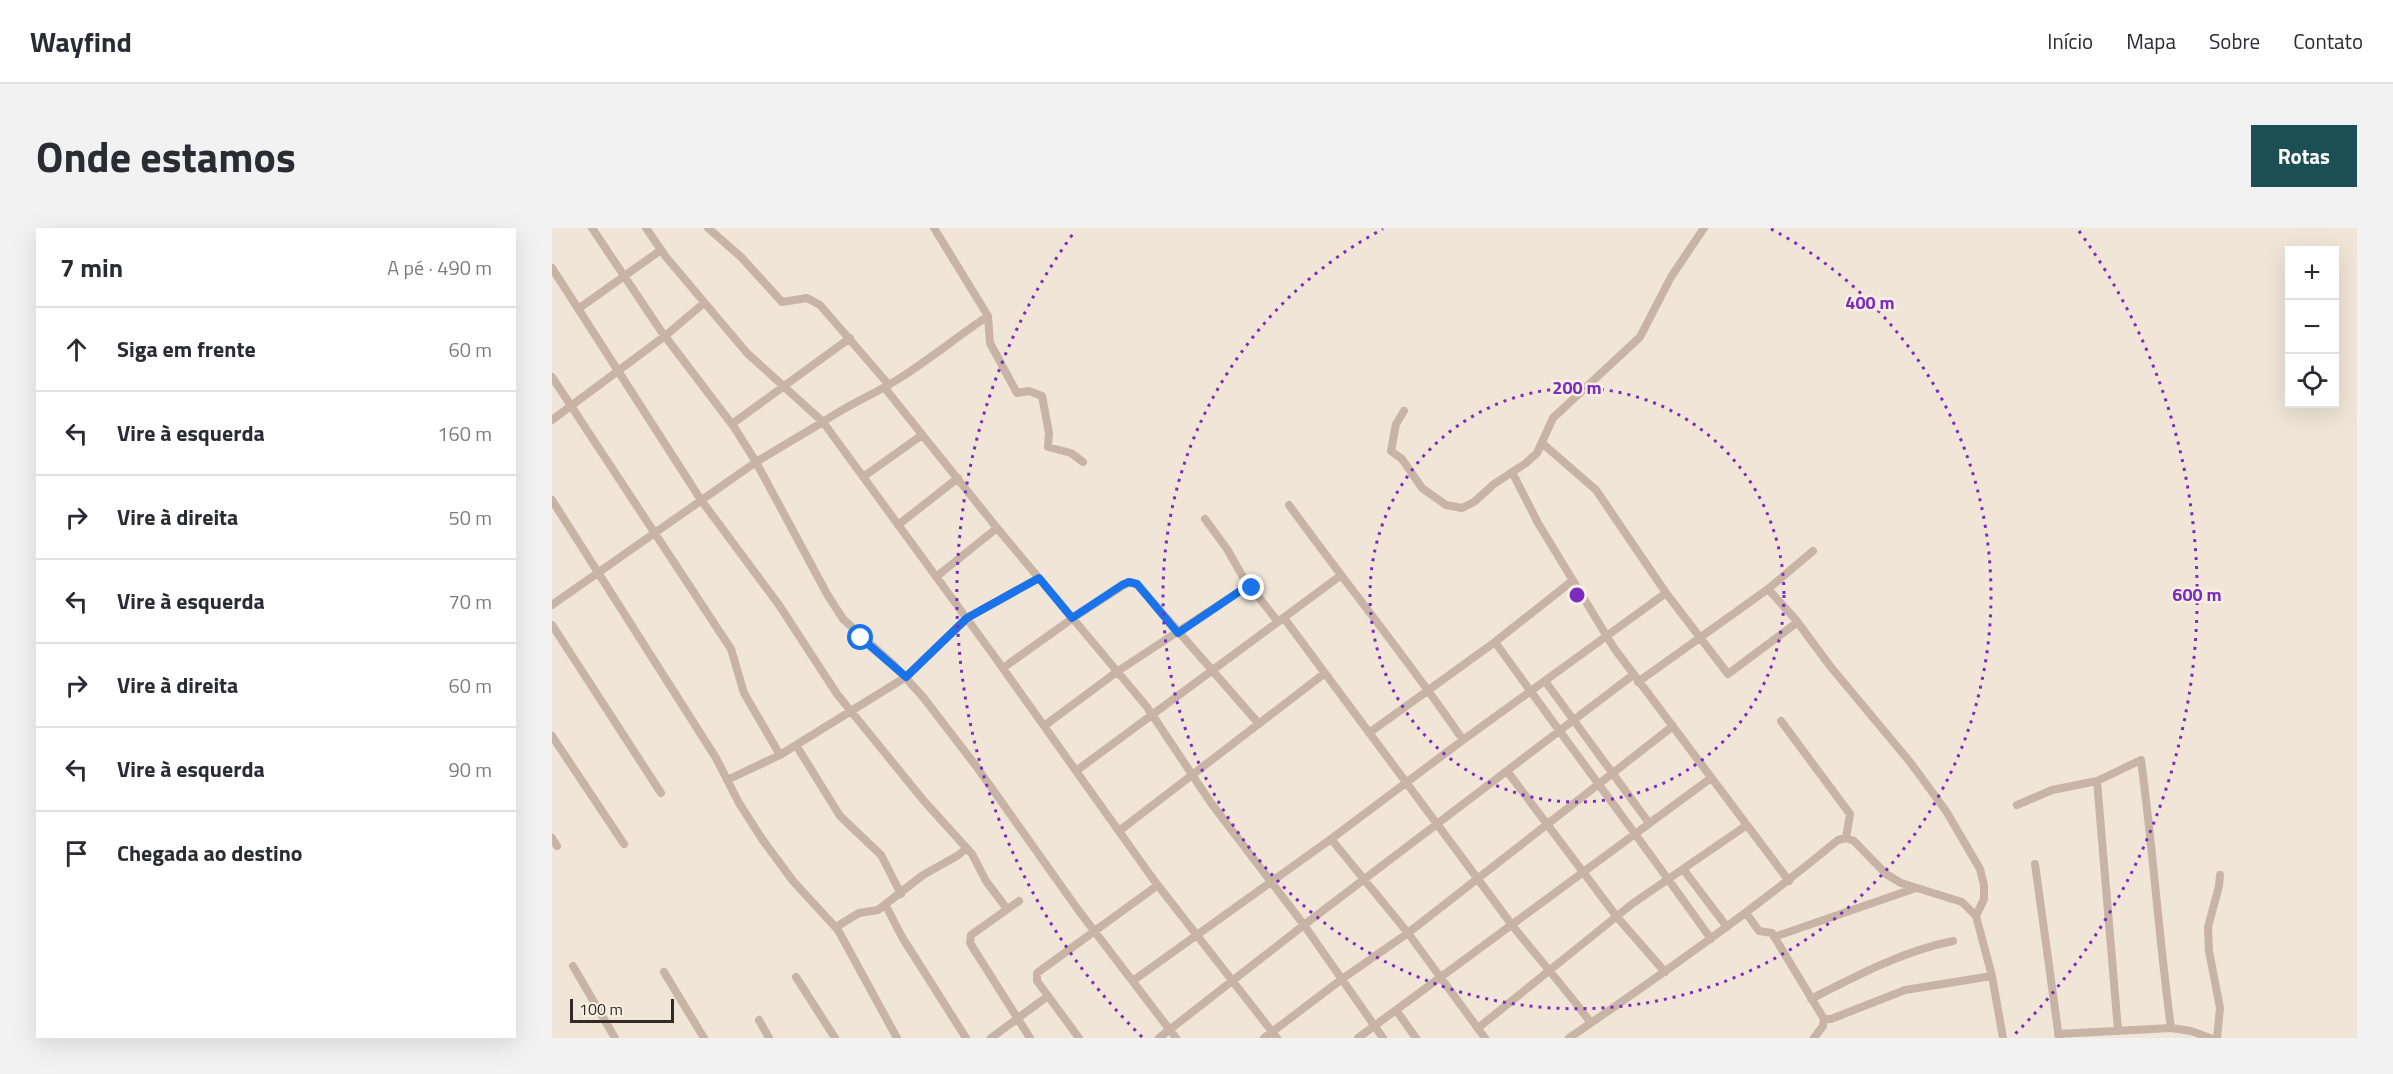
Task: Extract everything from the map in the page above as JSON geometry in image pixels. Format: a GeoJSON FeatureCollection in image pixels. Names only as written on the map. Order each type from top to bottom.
{"type":"FeatureCollection","features":[{"type":"Feature","properties":{"kind":"street"},"geometry":{"type":"LineString","coordinates":[[592,228],[665,336],[732,424],[756,462],[826,594],[843,619],[906,677],[976,766],[1095,931],[1176,1038]]}},
{"type":"Feature","properties":{"kind":"street"},"geometry":{"type":"LineString","coordinates":[[646,228],[661,250],[747,353],[823,422],[1158,885],[1275,1035]]}},
{"type":"Feature","properties":{"kind":"street"},"geometry":{"type":"LineString","coordinates":[[708,228],[741,257],[782,302],[807,298],[814,300],[850,338],[922,435],[1152,713],[1210,804],[1304,925],[1383,1038]]}},
{"type":"Feature","properties":{"kind":"street"},"geometry":{"type":"LineString","coordinates":[[934,228],[988,316],[990,343],[1017,393],[1029,391],[1042,396],[1048,447],[1071,453],[1083,462]]}},
{"type":"Feature","properties":{"kind":"street"},"geometry":{"type":"LineString","coordinates":[[1404,411],[1396,424],[1391,451],[1402,459],[1422,488],[1446,505],[1462,508],[1474,502],[1494,484],[1537,453],[1553,418],[1640,338],[1671,277],[1704,228]]}},
{"type":"Feature","properties":{"kind":"street"},"geometry":{"type":"LineString","coordinates":[[578,309],[661,250]]}},
{"type":"Feature","properties":{"kind":"street"},"geometry":{"type":"LineString","coordinates":[[552,268],[701,500],[780,605],[837,694],[967,848],[978,863],[986,881],[1007,909]]}},
{"type":"Feature","properties":{"kind":"street"},"geometry":{"type":"LineString","coordinates":[[552,420],[665,336],[704,303]]}},
{"type":"Feature","properties":{"kind":"street"},"geometry":{"type":"LineString","coordinates":[[552,605],[756,462],[841,409],[886,386],[988,316]]}},
{"type":"Feature","properties":{"kind":"street"},"geometry":{"type":"LineString","coordinates":[[732,424],[850,338]]}},
{"type":"Feature","properties":{"kind":"street"},"geometry":{"type":"LineString","coordinates":[[552,377],[731,649],[744,693],[780,755]]}},
{"type":"Feature","properties":{"kind":"street"},"geometry":{"type":"LineString","coordinates":[[863,477],[922,435]]}},
{"type":"Feature","properties":{"kind":"street"},"geometry":{"type":"LineString","coordinates":[[1542,443],[1596,490],[1666,593],[1728,674],[1793,628],[1796,620]]}},
{"type":"Feature","properties":{"kind":"street"},"geometry":{"type":"LineString","coordinates":[[1512,472],[1538,523],[1607,637],[1636,679],[1789,881]]}},
{"type":"Feature","properties":{"kind":"street"},"geometry":{"type":"LineString","coordinates":[[898,525],[958,478]]}},
{"type":"Feature","properties":{"kind":"street"},"geometry":{"type":"LineString","coordinates":[[552,500],[716,758],[762,839],[793,880],[836,927],[897,1038]]}},
{"type":"Feature","properties":{"kind":"street"},"geometry":{"type":"LineString","coordinates":[[1289,505],[1340,576],[1428,688],[1463,740]]}},
{"type":"Feature","properties":{"kind":"street"},"geometry":{"type":"LineString","coordinates":[[1205,519],[1249,585],[1325,674],[1512,925],[1591,1023]]}},
{"type":"Feature","properties":{"kind":"street"},"geometry":{"type":"LineString","coordinates":[[936,577],[997,528]]}},
{"type":"Feature","properties":{"kind":"street"},"geometry":{"type":"LineString","coordinates":[[1160,1038],[1304,925],[1558,732],[1701,638],[1768,589],[1814,551]]}},
{"type":"Feature","properties":{"kind":"street"},"geometry":{"type":"LineString","coordinates":[[1076,771],[1340,576]]}},
{"type":"Feature","properties":{"kind":"street"},"geometry":{"type":"LineString","coordinates":[[727,780],[780,755],[852,712],[906,677],[967,618],[1039,578]]}},
{"type":"Feature","properties":{"kind":"street"},"geometry":{"type":"LineString","coordinates":[[1369,733],[1428,688],[1495,642],[1572,581]]}},
{"type":"Feature","properties":{"kind":"street"},"geometry":{"type":"LineString","coordinates":[[1003,668],[1072,618],[1129,582],[1137,584],[1259,724]]}},
{"type":"Feature","properties":{"kind":"street"},"geometry":{"type":"LineString","coordinates":[[1044,726],[1118,671],[1249,585]]}},
{"type":"Feature","properties":{"kind":"street"},"geometry":{"type":"LineString","coordinates":[[1768,589],[1904,753],[1946,811],[1980,869],[1984,885],[1984,899],[1976,916]]}},
{"type":"Feature","properties":{"kind":"street"},"geometry":{"type":"LineString","coordinates":[[1134,980],[1331,839],[1666,593]]}},
{"type":"Feature","properties":{"kind":"street"},"geometry":{"type":"LineString","coordinates":[[552,625],[661,793]]}},
{"type":"Feature","properties":{"kind":"street"},"geometry":{"type":"LineString","coordinates":[[1495,642],[1558,732],[1635,833],[1711,939]]}},
{"type":"Feature","properties":{"kind":"street"},"geometry":{"type":"LineString","coordinates":[[1119,831],[1325,674]]}},
{"type":"Feature","properties":{"kind":"street"},"geometry":{"type":"LineString","coordinates":[[1545,681],[1649,823]]}},
{"type":"Feature","properties":{"kind":"street"},"geometry":{"type":"LineString","coordinates":[[1780,721],[1850,814],[1846,838]]}},
{"type":"Feature","properties":{"kind":"street"},"geometry":{"type":"LineString","coordinates":[[1264,1038],[1275,1035],[1342,979],[1408,933],[1673,726]]}},
{"type":"Feature","properties":{"kind":"street"},"geometry":{"type":"LineString","coordinates":[[552,736],[624,844]]}},
{"type":"Feature","properties":{"kind":"street"},"geometry":{"type":"LineString","coordinates":[[796,745],[840,816],[880,855],[901,894]]}},
{"type":"Feature","properties":{"kind":"street"},"geometry":{"type":"LineString","coordinates":[[2017,805],[2052,790],[2097,781],[2141,760],[2151,836],[2159,940],[2171,1028]]}},
{"type":"Feature","properties":{"kind":"street"},"geometry":{"type":"LineString","coordinates":[[1507,771],[1617,917],[1665,972]]}},
{"type":"Feature","properties":{"kind":"street"},"geometry":{"type":"LineString","coordinates":[[1358,1038],[1711,778]]}},
{"type":"Feature","properties":{"kind":"street"},"geometry":{"type":"LineString","coordinates":[[2097,781],[2123,1032]]}},
{"type":"Feature","properties":{"kind":"street"},"geometry":{"type":"LineString","coordinates":[[1478,1028],[1617,917],[1747,825]]}},
{"type":"Feature","properties":{"kind":"street"},"geometry":{"type":"LineString","coordinates":[[552,838],[557,846]]}},
{"type":"Feature","properties":{"kind":"street"},"geometry":{"type":"LineString","coordinates":[[1569,1038],[1711,939],[1789,881],[1838,840],[1846,838],[1854,841],[1886,874],[1901,883],[1962,902],[1976,916],[1992,976],[2003,1038]]}},
{"type":"Feature","properties":{"kind":"street"},"geometry":{"type":"LineString","coordinates":[[1331,839],[1408,933],[1485,1038]]}},
{"type":"Feature","properties":{"kind":"street"},"geometry":{"type":"LineString","coordinates":[[836,927],[859,913],[873,913],[885,906],[923,875],[967,848]]}},
{"type":"Feature","properties":{"kind":"street"},"geometry":{"type":"LineString","coordinates":[[2035,864],[2059,1036],[2171,1028],[2210,1038]]}},
{"type":"Feature","properties":{"kind":"street"},"geometry":{"type":"LineString","coordinates":[[1683,869],[1727,927]]}},
{"type":"Feature","properties":{"kind":"street"},"geometry":{"type":"LineString","coordinates":[[2217,1038],[2220,1008],[2209,951],[2208,927],[2220,874]]}},
{"type":"Feature","properties":{"kind":"street"},"geometry":{"type":"LineString","coordinates":[[1079,1038],[1037,981],[1037,974],[1158,885]]}},
{"type":"Feature","properties":{"kind":"street"},"geometry":{"type":"LineString","coordinates":[[1774,937],[1916,888]]}},
{"type":"Feature","properties":{"kind":"street"},"geometry":{"type":"LineString","coordinates":[[1019,900],[969,938],[1030,1038]]}},
{"type":"Feature","properties":{"kind":"street"},"geometry":{"type":"LineString","coordinates":[[885,906],[966,1038]]}},
{"type":"Feature","properties":{"kind":"street"},"geometry":{"type":"LineString","coordinates":[[1746,913],[1759,931],[1769,932],[1774,937],[1824,1018],[1823,1026],[1814,1038]]}},
{"type":"Feature","properties":{"kind":"street"},"geometry":{"type":"LineString","coordinates":[[1811,999],[1881,965],[1935,945],[1953,941]]}},
{"type":"Feature","properties":{"kind":"street"},"geometry":{"type":"LineString","coordinates":[[573,966],[615,1038]]}},
{"type":"Feature","properties":{"kind":"street"},"geometry":{"type":"LineString","coordinates":[[664,972],[704,1038]]}},
{"type":"Feature","properties":{"kind":"street"},"geometry":{"type":"LineString","coordinates":[[1824,1018],[1831,1019],[1905,990],[1992,976]]}},
{"type":"Feature","properties":{"kind":"street"},"geometry":{"type":"LineString","coordinates":[[796,977],[835,1038]]}},
{"type":"Feature","properties":{"kind":"street"},"geometry":{"type":"LineString","coordinates":[[991,1038],[1048,996]]}},
{"type":"Feature","properties":{"kind":"street"},"geometry":{"type":"LineString","coordinates":[[1396,1010],[1416,1038]]}},
{"type":"Feature","properties":{"kind":"street"},"geometry":{"type":"LineString","coordinates":[[759,1020],[769,1038]]}},
{"type":"Feature","properties":{"kind":"street"},"geometry":{"type":"LineString","coordinates":[[2182,1029],[2184,1038]]}},
{"type":"Feature","properties":{"kind":"route"},"geometry":{"type":"LineString","coordinates":[[861,638],[906,677],[967,618],[1039,578],[1072,618],[1122,585],[1129,582],[1137,584],[1178,633],[1249,585],[1252,588]]}}]}
